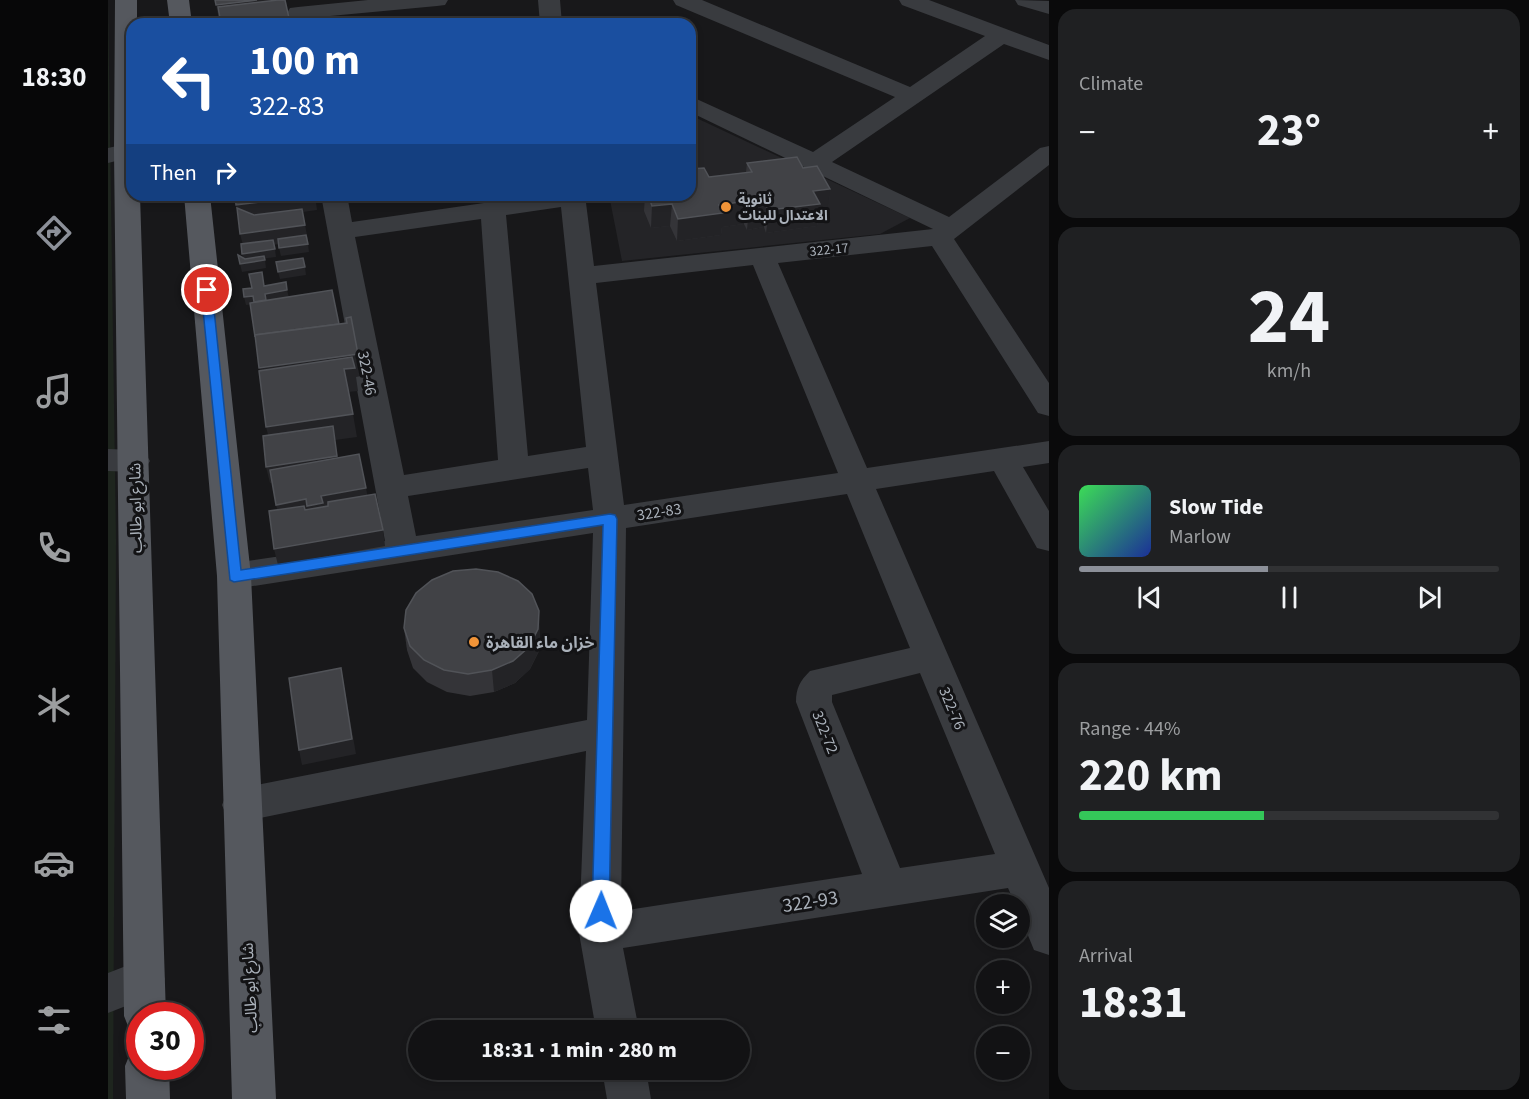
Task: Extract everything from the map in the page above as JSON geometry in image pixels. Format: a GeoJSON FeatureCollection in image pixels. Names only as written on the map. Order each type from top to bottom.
{"type":"FeatureCollection","features":[{"type":"Feature","properties":{"kind":"main road","name":"شارع ابو طالب"},"geometry":{"type":"LineString","coordinates":[[126,0],[117,154],[132,996]]}},
{"type":"Feature","properties":{"kind":"main road"},"geometry":{"type":"LineString","coordinates":[[178,0],[180,18]]}},
{"type":"Feature","properties":{"kind":"main road","name":"شارع ابو طالب"},"geometry":{"type":"LineString","coordinates":[[198,201],[234,576],[254,1099]]}},
{"type":"Feature","properties":{"kind":"main road"},"geometry":{"type":"LineString","coordinates":[[147,1080],[148,1099]]}},
{"type":"Feature","properties":{"kind":"street"},"geometry":{"type":"LineString","coordinates":[[298,12],[437,0]]}},
{"type":"Feature","properties":{"kind":"street"},"geometry":{"type":"LineString","coordinates":[[549,0],[550,18]]}},
{"type":"Feature","properties":{"kind":"street"},"geometry":{"type":"LineString","coordinates":[[684,0],[912,96]]}},
{"type":"Feature","properties":{"kind":"street"},"geometry":{"type":"LineString","coordinates":[[910,0],[1049,53]]}},
{"type":"Feature","properties":{"kind":"street"},"geometry":{"type":"LineString","coordinates":[[1026,0],[1049,8]]}},
{"type":"Feature","properties":{"kind":"street"},"geometry":{"type":"LineString","coordinates":[[815,162],[1002,35]]}},
{"type":"Feature","properties":{"kind":"street"},"geometry":{"type":"LineString","coordinates":[[696,106],[815,162],[946,232],[1049,406]]}},
{"type":"Feature","properties":{"kind":"street"},"geometry":{"type":"LineString","coordinates":[[946,232],[1049,153]]}},
{"type":"Feature","properties":{"kind":"street","name":"322-46"},"geometry":{"type":"LineString","coordinates":[[335,201],[403,551]]}},
{"type":"Feature","properties":{"kind":"street"},"geometry":{"type":"LineString","coordinates":[[341,231],[548,201]]}},
{"type":"Feature","properties":{"kind":"street"},"geometry":{"type":"LineString","coordinates":[[572,201],[610,519],[600,933],[615,1020]]}},
{"type":"Feature","properties":{"kind":"street"},"geometry":{"type":"LineString","coordinates":[[493,210],[514,469]]}},
{"type":"Feature","properties":{"kind":"street","name":"322-17"},"geometry":{"type":"LineString","coordinates":[[581,276],[762,256],[946,232]]}},
{"type":"Feature","properties":{"kind":"street","name":"322-76"},"geometry":{"type":"LineString","coordinates":[[762,256],[1049,936]]}},
{"type":"Feature","properties":{"kind":"street","name":"322-83"},"geometry":{"type":"LineString","coordinates":[[234,576],[1049,452]]}},
{"type":"Feature","properties":{"kind":"street"},"geometry":{"type":"LineString","coordinates":[[390,488],[603,455]]}},
{"type":"Feature","properties":{"kind":"street"},"geometry":{"type":"LineString","coordinates":[[1003,459],[1049,539]]}},
{"type":"Feature","properties":{"kind":"street","name":"322-72"},"geometry":{"type":"LineString","coordinates":[[888,889],[814,702],[814,690],[823,681],[931,657]]}},
{"type":"Feature","properties":{"kind":"street"},"geometry":{"type":"LineString","coordinates":[[241,805],[605,732]]}},
{"type":"Feature","properties":{"kind":"street","name":"322-93"},"geometry":{"type":"LineString","coordinates":[[600,933],[1020,868]]}},
{"type":"Feature","properties":{"kind":"street"},"geometry":{"type":"LineString","coordinates":[[626,1080],[629,1099]]}},
{"type":"Feature","properties":{"kind":"shaded area"},"geometry":{"type":"Polygon","coordinates":[[[108,0],[116,540],[113,1099],[108,1099],[108,0]]]}},
{"type":"Feature","properties":{"kind":"shaded area"},"geometry":{"type":"Polygon","coordinates":[[[696,118],[910,218],[880,234],[622,261],[610,201],[696,201],[696,118]]]}},
{"type":"Feature","properties":{"kind":"building"},"geometry":{"type":"Polygon","coordinates":[[[215,0],[257,0],[216,5],[215,0]]]}},
{"type":"Feature","properties":{"kind":"building"},"geometry":{"type":"Polygon","coordinates":[[[285,0],[289,18],[220,18],[218,7],[285,0]]]}},
{"type":"Feature","properties":{"kind":"building"},"geometry":{"type":"Polygon","coordinates":[[[797,157],[803,168],[817,166],[830,189],[813,191],[820,204],[769,210],[766,205],[749,207],[746,201],[719,205],[723,213],[678,219],[672,204],[652,206],[650,201],[696,201],[696,169],[704,168],[709,177],[752,172],[747,163],[797,157]]]}},
{"type":"Feature","properties":{"kind":"building"},"geometry":{"type":"Polygon","coordinates":[[[236,201],[268,201],[236,205],[236,201]]]}},
{"type":"Feature","properties":{"kind":"building"},"geometry":{"type":"Polygon","coordinates":[[[237,208],[254,215],[302,209],[305,225],[240,234],[237,208]]]}},
{"type":"Feature","properties":{"kind":"building"},"geometry":{"type":"Polygon","coordinates":[[[306,235],[308,244],[279,248],[278,239],[306,235]]]}},
{"type":"Feature","properties":{"kind":"building"},"geometry":{"type":"Polygon","coordinates":[[[273,240],[275,249],[242,254],[241,244],[273,240]]]}},
{"type":"Feature","properties":{"kind":"building"},"geometry":{"type":"Polygon","coordinates":[[[238,255],[245,259],[264,256],[265,260],[240,264],[238,255]]]}},
{"type":"Feature","properties":{"kind":"building"},"geometry":{"type":"Polygon","coordinates":[[[303,258],[305,267],[278,272],[276,262],[303,258]]]}},
{"type":"Feature","properties":{"kind":"building"},"geometry":{"type":"Polygon","coordinates":[[[262,272],[264,286],[286,282],[287,290],[265,294],[266,300],[254,302],[253,296],[244,297],[243,289],[252,288],[249,274],[262,272]]]}},
{"type":"Feature","properties":{"kind":"building"},"geometry":{"type":"Polygon","coordinates":[[[332,290],[339,324],[255,335],[255,337],[250,303],[332,290]]]}},
{"type":"Feature","properties":{"kind":"building"},"geometry":{"type":"Polygon","coordinates":[[[351,317],[358,354],[259,368],[255,335],[347,323],[346,318],[351,317]]]}},
{"type":"Feature","properties":{"kind":"building"},"geometry":{"type":"Polygon","coordinates":[[[352,357],[355,368],[344,369],[353,414],[266,427],[259,371],[352,357]]]}},
{"type":"Feature","properties":{"kind":"building"},"geometry":{"type":"Polygon","coordinates":[[[333,426],[337,456],[266,467],[263,436],[333,426]]]}},
{"type":"Feature","properties":{"kind":"building"},"geometry":{"type":"Polygon","coordinates":[[[359,454],[366,488],[321,496],[323,503],[307,506],[306,499],[276,505],[270,470],[359,454]]]}},
{"type":"Feature","properties":{"kind":"building"},"geometry":{"type":"Polygon","coordinates":[[[375,494],[383,530],[274,549],[269,511],[304,506],[305,510],[328,506],[328,502],[375,494]]]}},
{"type":"Feature","properties":{"kind":"building","name":"خزان ماء القاهرة"},"geometry":{"type":"Polygon","coordinates":[[[476,569],[498,572],[518,581],[532,594],[539,611],[538,629],[529,647],[513,661],[492,670],[468,674],[444,670],[424,660],[410,646],[404,628],[406,610],[416,593],[432,580],[453,571],[476,569]]]}},
{"type":"Feature","properties":{"kind":"building"},"geometry":{"type":"Polygon","coordinates":[[[341,668],[352,739],[299,750],[289,678],[341,668]]]}},
{"type":"Feature","properties":{"kind":"place","name":"ثانوية الاعتدال للبنات"},"geometry":{"type":"Point","coordinates":[726,207]}},
{"type":"Feature","properties":{"kind":"place","name":"خزان ماء القاهرة"},"geometry":{"type":"Point","coordinates":[474,642]}},
{"type":"Feature","properties":{"kind":"route"},"geometry":{"type":"LineString","coordinates":[[207,290],[234,576],[610,519],[601,911]]}}]}
